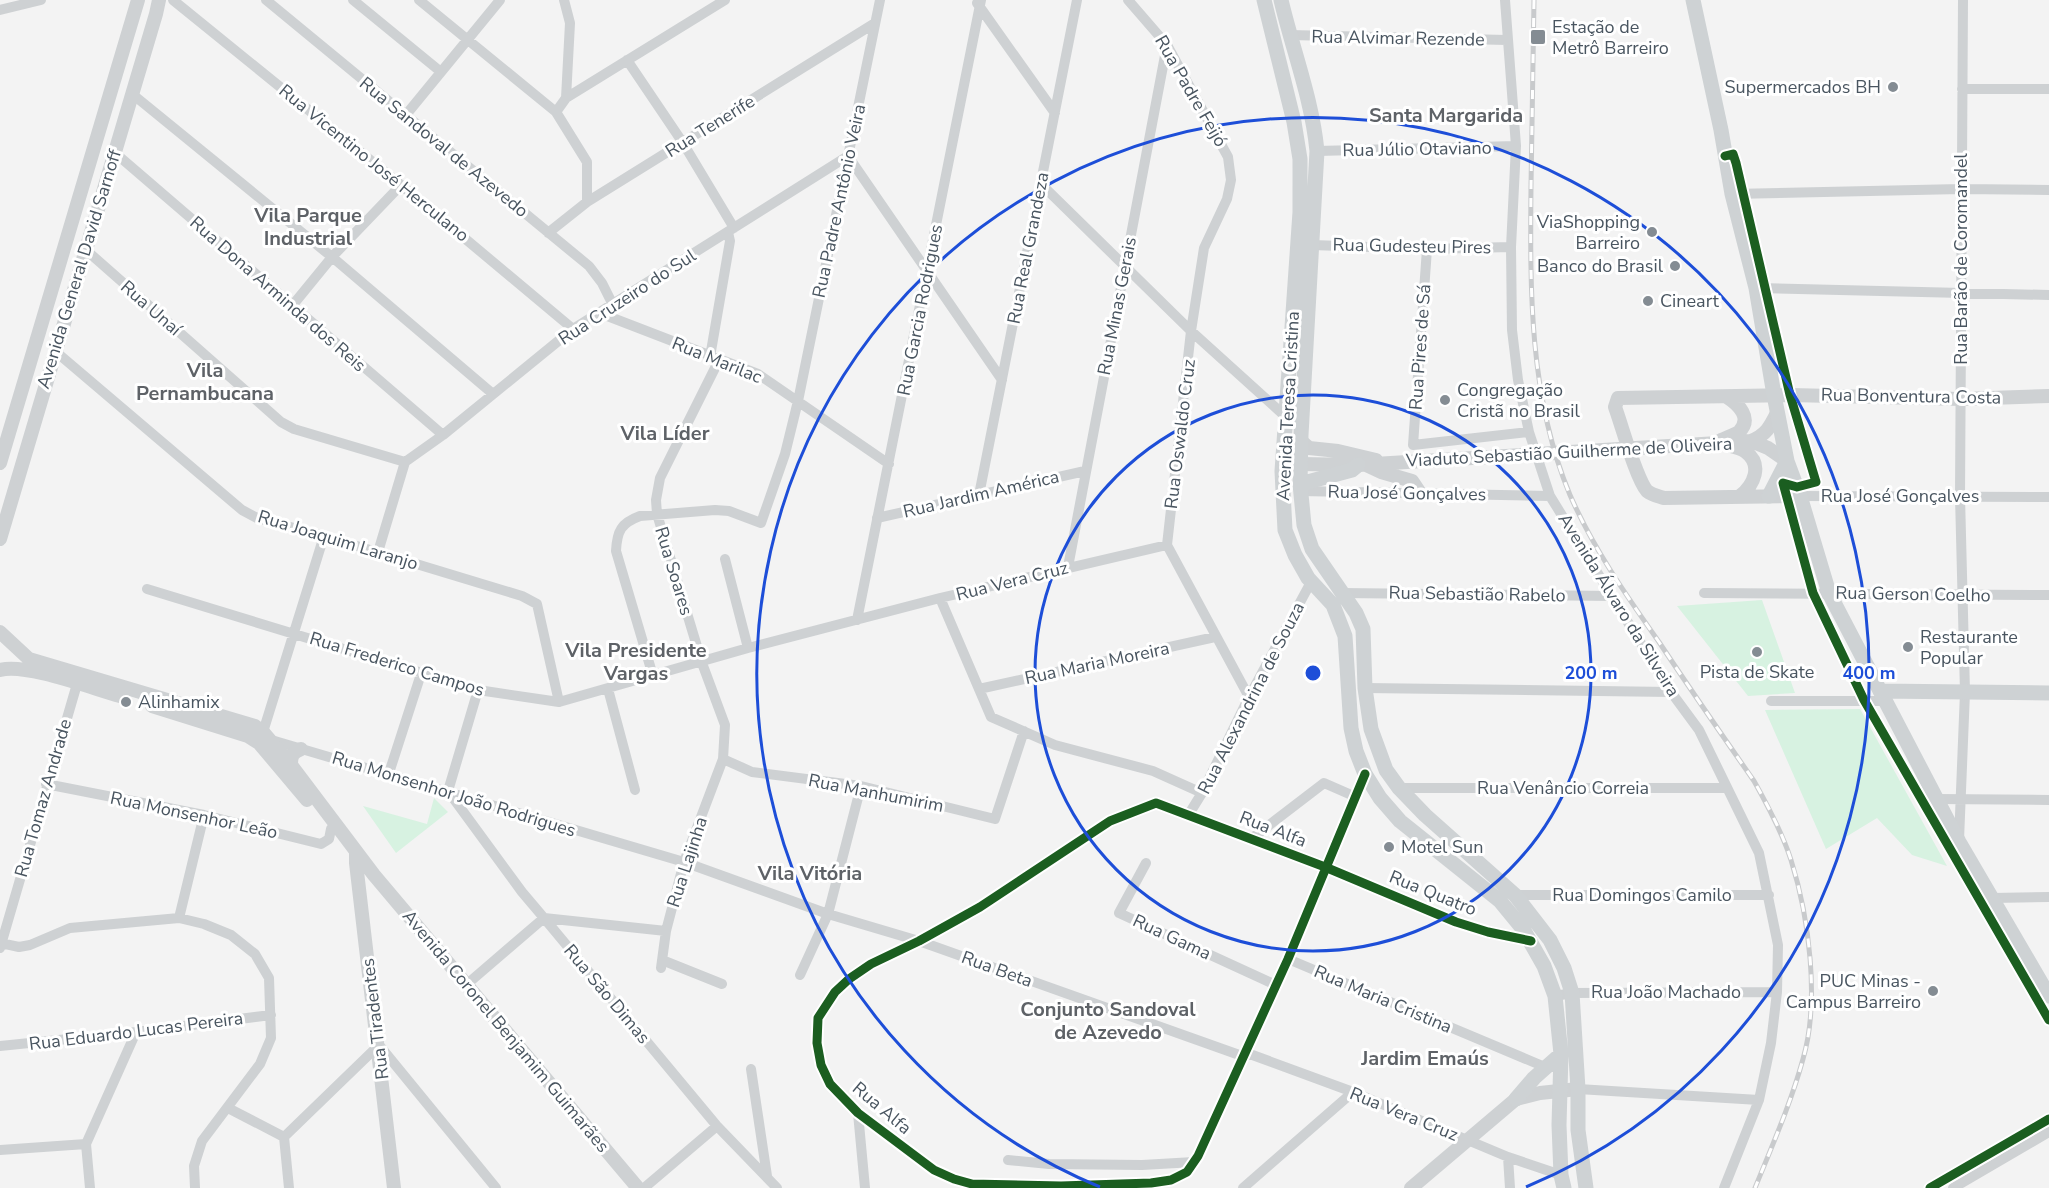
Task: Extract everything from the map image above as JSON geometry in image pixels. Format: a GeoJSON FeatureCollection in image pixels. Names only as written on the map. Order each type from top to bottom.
{"type":"FeatureCollection","features":[{"type":"Feature","properties":{"kind":"main road","name":"Avenida Teresa Cristina"},"geometry":{"type":"LineString","coordinates":[[1264,0],[1294,122],[1300,159],[1300,212],[1282,471],[1285,531],[1295,555],[1311,582],[1333,605],[1345,636],[1351,728],[1356,752],[1365,774],[1380,798],[1400,821],[1500,901],[1523,929],[1544,966],[1555,996],[1561,1054],[1559,1125],[1562,1181]]}},
{"type":"Feature","properties":{"kind":"main road","name":"Avenida Teresa Cristina"},"geometry":{"type":"LineString","coordinates":[[1281,0],[1310,104],[1317,151],[1300,464],[1304,525],[1312,549],[1356,613],[1363,629],[1365,688],[1371,729],[1386,770],[1399,788],[1425,815],[1515,895],[1550,940],[1564,969],[1572,993],[1578,1130],[1587,1188]]}},
{"type":"Feature","properties":{"kind":"main road"},"geometry":{"type":"LineString","coordinates":[[1693,0],[1721,130],[1732,194],[1756,288],[1787,461],[1829,593],[1959,842],[2049,996]]}},
{"type":"Feature","properties":{"kind":"main road"},"geometry":{"type":"LineString","coordinates":[[1286,417],[1292,427],[1293,458],[1300,464]]}},
{"type":"Feature","properties":{"kind":"main road"},"geometry":{"type":"LineString","coordinates":[[1769,496],[1787,461]]}},
{"type":"Feature","properties":{"kind":"main road"},"geometry":{"type":"LineString","coordinates":[[1300,488],[1352,470],[1361,464]]}},
{"type":"Feature","properties":{"kind":"main road"},"geometry":{"type":"LineString","coordinates":[[1883,696],[1965,692],[2049,693]]}},
{"type":"Feature","properties":{"kind":"main road"},"geometry":{"type":"LineString","coordinates":[[1516,1099],[1545,1067],[1561,1054]]}},
{"type":"Feature","properties":{"kind":"street"},"geometry":{"type":"LineString","coordinates":[[0,10],[41,0]]}},
{"type":"Feature","properties":{"kind":"street","name":"Avenida General David Sarnoff"},"geometry":{"type":"LineString","coordinates":[[0,463],[138,0]]}},
{"type":"Feature","properties":{"kind":"street","name":"Avenida General David Sarnoff"},"geometry":{"type":"LineString","coordinates":[[0,539],[159,0]]}},
{"type":"Feature","properties":{"kind":"street","name":"Rua Vicentino José Herculano"},"geometry":{"type":"LineString","coordinates":[[173,0],[401,184],[573,328]]}},
{"type":"Feature","properties":{"kind":"street","name":"Rua Sandoval de Azevedo"},"geometry":{"type":"LineString","coordinates":[[266,0],[589,266],[602,283],[612,303]]}},
{"type":"Feature","properties":{"kind":"street"},"geometry":{"type":"LineString","coordinates":[[353,0],[441,72]]}},
{"type":"Feature","properties":{"kind":"street"},"geometry":{"type":"LineString","coordinates":[[419,0],[556,112],[587,162],[587,202]]}},
{"type":"Feature","properties":{"kind":"street"},"geometry":{"type":"LineString","coordinates":[[405,116],[500,0]]}},
{"type":"Feature","properties":{"kind":"street"},"geometry":{"type":"LineString","coordinates":[[564,0],[570,23],[566,98]]}},
{"type":"Feature","properties":{"kind":"street"},"geometry":{"type":"LineString","coordinates":[[556,112],[566,98],[725,0]]}},
{"type":"Feature","properties":{"kind":"street","name":"Rua Padre Antônio Veira"},"geometry":{"type":"LineString","coordinates":[[657,514],[729,511],[761,523],[785,454],[798,401],[880,0]]}},
{"type":"Feature","properties":{"kind":"street","name":"Rua Real Grandeza"},"geometry":{"type":"LineString","coordinates":[[979,495],[1077,0]]}},
{"type":"Feature","properties":{"kind":"street","name":"Rua Padre Feijó"},"geometry":{"type":"LineString","coordinates":[[1128,0],[1167,45],[1228,157]]}},
{"type":"Feature","properties":{"kind":"street","name":"Avenida Álvaro da Silveira"},"geometry":{"type":"LineString","coordinates":[[1505,0],[1516,147],[1511,247],[1512,330],[1518,380],[1529,432],[1550,495],[1671,692],[1699,729],[1759,853],[1769,895],[1778,945],[1777,992],[1771,1043],[1759,1100],[1724,1188]]}},
{"type":"Feature","properties":{"kind":"street","name":"Rua Barão de Coromandel"},"geometry":{"type":"LineString","coordinates":[[1959,842],[1965,692],[1960,496],[1963,0]]}},
{"type":"Feature","properties":{"kind":"street"},"geometry":{"type":"LineString","coordinates":[[979,2],[1055,113]]}},
{"type":"Feature","properties":{"kind":"street","name":"Rua Garcia Rodrigues"},"geometry":{"type":"LineString","coordinates":[[858,620],[979,2]]}},
{"type":"Feature","properties":{"kind":"street","name":"Rua Tenerife"},"geometry":{"type":"LineString","coordinates":[[548,233],[587,202],[875,23]]}},
{"type":"Feature","properties":{"kind":"street","name":"Rua Alvimar Rezende"},"geometry":{"type":"LineString","coordinates":[[1289,35],[1507,40]]}},
{"type":"Feature","properties":{"kind":"street","name":"Rua Minas Gerais"},"geometry":{"type":"LineString","coordinates":[[1068,567],[1167,45]]}},
{"type":"Feature","properties":{"kind":"street"},"geometry":{"type":"LineString","coordinates":[[627,60],[683,143],[731,230],[715,358],[660,478],[656,500],[657,514],[640,516],[622,526],[617,541],[616,551],[653,676]]}},
{"type":"Feature","properties":{"kind":"street"},"geometry":{"type":"LineString","coordinates":[[1962,89],[2049,89]]}},
{"type":"Feature","properties":{"kind":"street"},"geometry":{"type":"LineString","coordinates":[[131,93],[493,394]]}},
{"type":"Feature","properties":{"kind":"street","name":"Rua Júlio Otaviano"},"geometry":{"type":"LineString","coordinates":[[1317,151],[1516,147]]}},
{"type":"Feature","properties":{"kind":"street","name":"Rua Dona Arminda dos Reis"},"geometry":{"type":"LineString","coordinates":[[114,152],[443,435]]}},
{"type":"Feature","properties":{"kind":"street"},"geometry":{"type":"LineString","coordinates":[[848,156],[1002,380]]}},
{"type":"Feature","properties":{"kind":"street","name":"Rua Cruzeiro do Sul"},"geometry":{"type":"LineString","coordinates":[[405,462],[443,435],[573,328],[848,156]]}},
{"type":"Feature","properties":{"kind":"street","name":"Rua Oswaldo Cruz"},"geometry":{"type":"LineString","coordinates":[[1167,545],[1191,331],[1204,248],[1227,199],[1231,180],[1228,157]]}},
{"type":"Feature","properties":{"kind":"street"},"geometry":{"type":"LineString","coordinates":[[292,306],[332,258],[401,184]]}},
{"type":"Feature","properties":{"kind":"street"},"geometry":{"type":"LineString","coordinates":[[1041,184],[1191,331],[1286,417]]}},
{"type":"Feature","properties":{"kind":"street"},"geometry":{"type":"LineString","coordinates":[[1732,194],[1961,189],[2049,190]]}},
{"type":"Feature","properties":{"kind":"street","name":"Rua Gudesteu Pires"},"geometry":{"type":"LineString","coordinates":[[1312,245],[1426,249],[1511,247]]}},
{"type":"Feature","properties":{"kind":"street","name":"Rua Pires de Sá"},"geometry":{"type":"LineString","coordinates":[[1426,249],[1413,445],[1529,432]]}},
{"type":"Feature","properties":{"kind":"street","name":"Rua Unaí"},"geometry":{"type":"LineString","coordinates":[[86,250],[281,422],[294,429],[405,462]]}},
{"type":"Feature","properties":{"kind":"street"},"geometry":{"type":"LineString","coordinates":[[1756,288],[2049,295]]}},
{"type":"Feature","properties":{"kind":"street","name":"Rua Marilac"},"geometry":{"type":"LineString","coordinates":[[597,312],[758,374],[889,464]]}},
{"type":"Feature","properties":{"kind":"street","name":"Rua Joaquim Laranjo"},"geometry":{"type":"LineString","coordinates":[[55,351],[242,510],[257,518],[522,596],[537,604],[559,702]]}},
{"type":"Feature","properties":{"kind":"street","name":"Rua José Gonçalves"},"geometry":{"type":"LineString","coordinates":[[1774,395],[1618,398],[1615,407],[1641,480],[1648,491],[1664,498],[1740,496],[2049,497]]}},
{"type":"Feature","properties":{"kind":"street","name":"Rua Bonventura Costa"},"geometry":{"type":"LineString","coordinates":[[1774,395],[1961,399],[2049,396]]}},
{"type":"Feature","properties":{"kind":"street"},"geometry":{"type":"LineString","coordinates":[[1717,442],[1738,432],[1744,423],[1744,412],[1739,405],[1727,397]]}},
{"type":"Feature","properties":{"kind":"street","name":"Viaduto Sebastião Guilherme de Oliveira"},"geometry":{"type":"LineString","coordinates":[[1300,464],[1361,464],[1751,441],[1763,436],[1769,430],[1777,413]]}},
{"type":"Feature","properties":{"kind":"street","name":"Viaduto Sebastião Guilherme de Oliveira"},"geometry":{"type":"LineString","coordinates":[[1301,441],[1309,448],[1355,454],[1388,462]]}},
{"type":"Feature","properties":{"kind":"street","name":"Viaduto Sebastião Guilherme de Oliveira"},"geometry":{"type":"LineString","coordinates":[[1751,441],[1768,448],[1787,461]]}},
{"type":"Feature","properties":{"kind":"street"},"geometry":{"type":"LineString","coordinates":[[1717,442],[1744,450],[1752,458],[1755,468],[1754,480],[1749,489],[1740,496]]}},
{"type":"Feature","properties":{"kind":"street"},"geometry":{"type":"LineString","coordinates":[[378,552],[405,462]]}},
{"type":"Feature","properties":{"kind":"street"},"geometry":{"type":"LineString","coordinates":[[1361,464],[1412,481],[1420,493]]}},
{"type":"Feature","properties":{"kind":"street","name":"Rua Jardim América"},"geometry":{"type":"LineString","coordinates":[[877,518],[1085,471]]}},
{"type":"Feature","properties":{"kind":"street","name":"Rua José Gonçalves"},"geometry":{"type":"LineString","coordinates":[[1300,488],[1550,495]]}},
{"type":"Feature","properties":{"kind":"street","name":"Rua Soares"},"geometry":{"type":"LineString","coordinates":[[657,514],[702,663],[725,725],[723,759]]}},
{"type":"Feature","properties":{"kind":"street"},"geometry":{"type":"LineString","coordinates":[[263,738],[292,632],[324,536]]}},
{"type":"Feature","properties":{"kind":"street"},"geometry":{"type":"LineString","coordinates":[[1167,545],[1249,697]]}},
{"type":"Feature","properties":{"kind":"street","name":"Rua Vera Cruz"},"geometry":{"type":"LineString","coordinates":[[858,620],[940,598],[1167,545]]}},
{"type":"Feature","properties":{"kind":"street"},"geometry":{"type":"LineString","coordinates":[[725,559],[748,648]]}},
{"type":"Feature","properties":{"kind":"street","name":"Rua Alexandrina de Souza"},"geometry":{"type":"LineString","coordinates":[[1189,814],[1311,582]]}},
{"type":"Feature","properties":{"kind":"street","name":"Rua Frederico Campos"},"geometry":{"type":"LineString","coordinates":[[147,589],[478,690],[559,702],[748,648],[858,620]]}},
{"type":"Feature","properties":{"kind":"street","name":"Rua Sebastião Rabelo"},"geometry":{"type":"LineString","coordinates":[[1341,593],[1612,596]]}},
{"type":"Feature","properties":{"kind":"street","name":"Rua Gerson Coelho"},"geometry":{"type":"LineString","coordinates":[[1704,594],[2049,595]]}},
{"type":"Feature","properties":{"kind":"street"},"geometry":{"type":"LineString","coordinates":[[940,598],[991,717],[1055,745],[1153,771],[1202,792]]}},
{"type":"Feature","properties":{"kind":"street","name":"Rua Monsenhor João Rodrigues"},"geometry":{"type":"LineString","coordinates":[[0,632],[29,659],[255,726],[263,738]]}},
{"type":"Feature","properties":{"kind":"street","name":"Rua Maria Moreira"},"geometry":{"type":"LineString","coordinates":[[979,689],[1215,637]]}},
{"type":"Feature","properties":{"kind":"street","name":"Rua Monsenhor João Rodrigues"},"geometry":{"type":"LineString","coordinates":[[0,670],[26,669],[248,736],[263,738],[389,773],[684,862],[828,914],[919,941]]}},
{"type":"Feature","properties":{"kind":"street"},"geometry":{"type":"LineString","coordinates":[[389,773],[421,674]]}},
{"type":"Feature","properties":{"kind":"street","name":"Rua Tomaz Andrade"},"geometry":{"type":"LineString","coordinates":[[0,945],[77,684]]}},
{"type":"Feature","properties":{"kind":"street"},"geometry":{"type":"LineString","coordinates":[[1365,688],[1671,692]]}},
{"type":"Feature","properties":{"kind":"street"},"geometry":{"type":"LineString","coordinates":[[608,689],[634,790]]}},
{"type":"Feature","properties":{"kind":"street"},"geometry":{"type":"LineString","coordinates":[[448,791],[478,690]]}},
{"type":"Feature","properties":{"kind":"street"},"geometry":{"type":"LineString","coordinates":[[1771,701],[1883,696]]}},
{"type":"Feature","properties":{"kind":"street","name":"Rua Manhumirim"},"geometry":{"type":"LineString","coordinates":[[723,759],[752,772],[861,786],[995,819],[1024,731]]}},
{"type":"Feature","properties":{"kind":"street","name":"Avenida Coronel Benjamim Guimarães"},"geometry":{"type":"LineString","coordinates":[[263,738],[291,765],[356,857]]}},
{"type":"Feature","properties":{"kind":"street","name":"Avenida Coronel Benjamim Guimarães"},"geometry":{"type":"LineString","coordinates":[[263,738],[331,829],[374,874],[638,1188]]}},
{"type":"Feature","properties":{"kind":"street"},"geometry":{"type":"LineString","coordinates":[[291,765],[293,752],[301,749]]}},
{"type":"Feature","properties":{"kind":"street","name":"Rua Lajinha"},"geometry":{"type":"LineString","coordinates":[[722,984],[662,964],[666,931],[684,862],[723,759]]}},
{"type":"Feature","properties":{"kind":"street","name":"Rua Alfa"},"geometry":{"type":"LineString","coordinates":[[1325,867],[1156,803],[1110,821],[980,907],[919,941],[871,964],[849,979],[834,992],[818,1018],[817,1043],[821,1065],[830,1084],[858,1113],[934,1170],[954,1179],[972,1184],[1061,1186],[1151,1183],[1171,1180],[1187,1172],[1246,1055],[1365,774]]}},
{"type":"Feature","properties":{"kind":"street"},"geometry":{"type":"LineString","coordinates":[[1251,838],[1324,783],[1356,797]]}},
{"type":"Feature","properties":{"kind":"street","name":"Rua Monsenhor Leão"},"geometry":{"type":"LineString","coordinates":[[46,784],[204,815],[321,844],[328,839],[331,829]]}},
{"type":"Feature","properties":{"kind":"street"},"geometry":{"type":"LineString","coordinates":[[800,975],[828,914],[861,786]]}},
{"type":"Feature","properties":{"kind":"street","name":"Rua Venâncio Correia"},"geometry":{"type":"LineString","coordinates":[[1399,788],[1726,788]]}},
{"type":"Feature","properties":{"kind":"street","name":"Rua São Dimas"},"geometry":{"type":"LineString","coordinates":[[448,791],[543,918],[717,1126],[777,1188]]}},
{"type":"Feature","properties":{"kind":"street"},"geometry":{"type":"LineString","coordinates":[[1937,799],[2049,800]]}},
{"type":"Feature","properties":{"kind":"street"},"geometry":{"type":"LineString","coordinates":[[179,918],[204,815]]}},
{"type":"Feature","properties":{"kind":"street","name":"Rua Tiradentes"},"geometry":{"type":"LineString","coordinates":[[356,857],[394,1188]]}},
{"type":"Feature","properties":{"kind":"street","name":"Rua Gama"},"geometry":{"type":"LineString","coordinates":[[1146,863],[1119,913],[1276,985]]}},
{"type":"Feature","properties":{"kind":"street","name":"Rua Quatro"},"geometry":{"type":"LineString","coordinates":[[1325,867],[1456,922],[1488,932],[1531,941]]}},
{"type":"Feature","properties":{"kind":"street","name":"Rua Domingos Camilo"},"geometry":{"type":"LineString","coordinates":[[1515,895],[1769,895]]}},
{"type":"Feature","properties":{"kind":"street"},"geometry":{"type":"LineString","coordinates":[[1992,898],[2049,897]]}},
{"type":"Feature","properties":{"kind":"street"},"geometry":{"type":"LineString","coordinates":[[0,945],[19,947],[30,945],[70,928],[179,918],[204,924],[231,935],[255,954],[270,978],[271,1038],[260,1064],[202,1141],[194,1166],[195,1188]]}},
{"type":"Feature","properties":{"kind":"street"},"geometry":{"type":"LineString","coordinates":[[466,985],[543,918],[666,931]]}},
{"type":"Feature","properties":{"kind":"street","name":"Rua Beta"},"geometry":{"type":"LineString","coordinates":[[919,941],[1246,1055]]}},
{"type":"Feature","properties":{"kind":"street","name":"Rua Maria Cristina"},"geometry":{"type":"LineString","coordinates":[[1288,959],[1545,1067]]}},
{"type":"Feature","properties":{"kind":"street","name":"Rua João Machado"},"geometry":{"type":"LineString","coordinates":[[1555,996],[1572,993],[1777,992]]}},
{"type":"Feature","properties":{"kind":"street","name":"Rua Eduardo Lucas Pereira"},"geometry":{"type":"LineString","coordinates":[[0,1046],[271,1015]]}},
{"type":"Feature","properties":{"kind":"street"},"geometry":{"type":"LineString","coordinates":[[90,1188],[86,1144],[136,1032]]}},
{"type":"Feature","properties":{"kind":"street"},"geometry":{"type":"LineString","coordinates":[[284,1137],[379,1045],[496,1188]]}},
{"type":"Feature","properties":{"kind":"street","name":"Rua Vera Cruz"},"geometry":{"type":"LineString","coordinates":[[1246,1055],[1353,1092],[1562,1181]]}},
{"type":"Feature","properties":{"kind":"street"},"geometry":{"type":"LineString","coordinates":[[751,1069],[767,1176]]}},
{"type":"Feature","properties":{"kind":"street"},"geometry":{"type":"LineString","coordinates":[[1413,1187],[1516,1099],[1560,1090],[1578,1089],[1759,1100]]}},
{"type":"Feature","properties":{"kind":"street"},"geometry":{"type":"LineString","coordinates":[[1243,1188],[1353,1092]]}},
{"type":"Feature","properties":{"kind":"street"},"geometry":{"type":"LineString","coordinates":[[228,1108],[284,1137]]}},
{"type":"Feature","properties":{"kind":"street"},"geometry":{"type":"LineString","coordinates":[[858,1113],[865,1188]]}},
{"type":"Feature","properties":{"kind":"street"},"geometry":{"type":"LineString","coordinates":[[644,1188],[717,1126]]}},
{"type":"Feature","properties":{"kind":"street"},"geometry":{"type":"LineString","coordinates":[[1953,1188],[2049,1132]]}},
{"type":"Feature","properties":{"kind":"street"},"geometry":{"type":"LineString","coordinates":[[284,1137],[290,1188]]}},
{"type":"Feature","properties":{"kind":"street"},"geometry":{"type":"LineString","coordinates":[[0,1149],[86,1144]]}},
{"type":"Feature","properties":{"kind":"street"},"geometry":{"type":"LineString","coordinates":[[1508,1157],[1510,1188]]}},
{"type":"Feature","properties":{"kind":"street"},"geometry":{"type":"LineString","coordinates":[[1008,1160],[1049,1164],[1142,1165],[1194,1162]]}},
{"type":"Feature","properties":{"kind":"green space"},"geometry":{"type":"Polygon","coordinates":[[[1762,600],[1795,693],[1748,696],[1677,606],[1762,600]]]}},
{"type":"Feature","properties":{"kind":"green space"},"geometry":{"type":"Polygon","coordinates":[[[1860,709],[1947,866],[1912,855],[1877,818],[1826,849],[1765,710],[1860,709]]]}},
{"type":"Feature","properties":{"kind":"green space"},"geometry":{"type":"Polygon","coordinates":[[[434,798],[448,812],[396,853],[363,806],[427,824],[434,798]]]}},
{"type":"Feature","properties":{"kind":"railway"},"geometry":{"type":"LineString","coordinates":[[1534,0],[1532,304],[1539,382],[1546,420],[1557,458],[1579,515],[1622,589],[1759,790],[1787,850],[1803,907],[1810,959],[1811,1011],[1808,1036],[1793,1092],[1755,1188]]}},
{"type":"Feature","properties":{"kind":"cycle path"},"geometry":{"type":"LineString","coordinates":[[1725,156],[1733,154],[1736,163],[1790,395],[1816,482],[1797,487],[1783,483],[1813,593],[1864,700],[2049,1020]]}},
{"type":"Feature","properties":{"kind":"cycle path"},"geometry":{"type":"LineString","coordinates":[[1365,774],[1288,959],[1198,1156],[1187,1172],[1171,1180],[1151,1183],[1061,1186],[972,1184],[934,1170],[858,1113],[830,1084],[821,1065],[817,1043],[818,1018],[835,992],[849,979],[871,964],[919,941],[980,907],[1110,821],[1156,803],[1325,867],[1456,922],[1488,932],[1531,941]]}},
{"type":"Feature","properties":{"kind":"cycle path"},"geometry":{"type":"LineString","coordinates":[[1930,1188],[2049,1119]]}},
{"type":"Feature","properties":{"kind":"place","name":"Estação de Metrô Barreiro"},"geometry":{"type":"Point","coordinates":[1538,37]}},
{"type":"Feature","properties":{"kind":"place","name":"Supermercados BH"},"geometry":{"type":"Point","coordinates":[1893,87]}},
{"type":"Feature","properties":{"kind":"place","name":"ViaShopping Barreiro"},"geometry":{"type":"Point","coordinates":[1652,232]}},
{"type":"Feature","properties":{"kind":"place","name":"Banco do Brasil"},"geometry":{"type":"Point","coordinates":[1675,266]}},
{"type":"Feature","properties":{"kind":"place","name":"Cineart"},"geometry":{"type":"Point","coordinates":[1648,301]}},
{"type":"Feature","properties":{"kind":"place","name":"Congregação Cristã no Brasil"},"geometry":{"type":"Point","coordinates":[1445,400]}},
{"type":"Feature","properties":{"kind":"place","name":"Restaurante Popular"},"geometry":{"type":"Point","coordinates":[1908,647]}},
{"type":"Feature","properties":{"kind":"place","name":"Pista de Skate"},"geometry":{"type":"Point","coordinates":[1757,652]}},
{"type":"Feature","properties":{"kind":"place","name":"Alinhamix"},"geometry":{"type":"Point","coordinates":[126,702]}},
{"type":"Feature","properties":{"kind":"place","name":"Motel Sun"},"geometry":{"type":"Point","coordinates":[1389,847]}},
{"type":"Feature","properties":{"kind":"place","name":"PUC Minas - Campus Barreiro"},"geometry":{"type":"Point","coordinates":[1933,991]}},
{"type":"Feature","properties":{"kind":"district","name":"Santa Margarida"},"geometry":{"type":"Point","coordinates":[1446,115]}},
{"type":"Feature","properties":{"kind":"district","name":"Vila Parque Industrial"},"geometry":{"type":"Point","coordinates":[308,226]}},
{"type":"Feature","properties":{"kind":"district","name":"Vila Pernambucana"},"geometry":{"type":"Point","coordinates":[205,382]}},
{"type":"Feature","properties":{"kind":"district","name":"Vila Líder"},"geometry":{"type":"Point","coordinates":[665,433]}},
{"type":"Feature","properties":{"kind":"district","name":"Vila Presidente Vargas"},"geometry":{"type":"Point","coordinates":[636,662]}},
{"type":"Feature","properties":{"kind":"district","name":"Vila Vitória"},"geometry":{"type":"Point","coordinates":[810,873]}},
{"type":"Feature","properties":{"kind":"district","name":"Conjunto Sandoval de Azevedo"},"geometry":{"type":"Point","coordinates":[1108,1020]}},
{"type":"Feature","properties":{"kind":"district","name":"Jardim Emaús"},"geometry":{"type":"Point","coordinates":[1425,1058]}}]}
